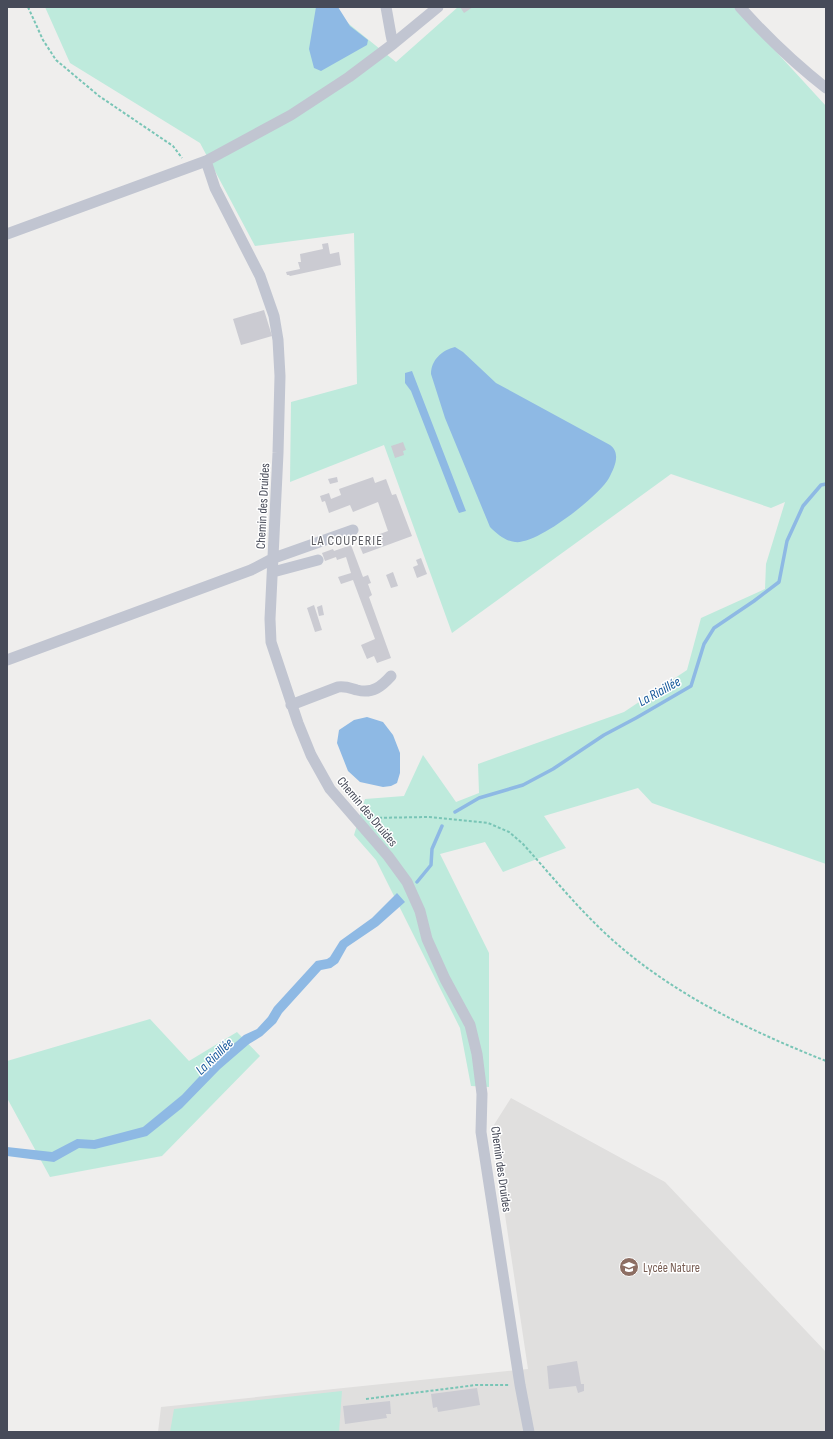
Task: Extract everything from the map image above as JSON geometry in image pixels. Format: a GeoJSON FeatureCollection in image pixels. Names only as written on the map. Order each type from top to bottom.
{"type":"FeatureCollection","features":[{"type":"Feature","properties":{"kind":"street"},"geometry":{"type":"LineString","coordinates":[[386,7],[390,35],[393,44]]}},
{"type":"Feature","properties":{"kind":"street"},"geometry":{"type":"LineString","coordinates":[[7,234],[206,161],[291,115],[349,77],[393,44],[438,7]]}},
{"type":"Feature","properties":{"kind":"street"},"geometry":{"type":"LineString","coordinates":[[740,7],[767,37],[800,68],[826,88]]}},
{"type":"Feature","properties":{"kind":"street","name":"Chemin des Druides"},"geometry":{"type":"LineString","coordinates":[[206,161],[215,188],[260,276],[274,316],[278,340],[280,376],[274,558],[270,619],[271,642],[292,705],[311,755],[330,788],[354,818],[388,856],[407,882],[420,911],[427,939],[445,979],[470,1025],[477,1054],[482,1094],[481,1132],[520,1385],[529,1432]]}},
{"type":"Feature","properties":{"kind":"street"},"geometry":{"type":"LineString","coordinates":[[7,660],[251,570],[274,558],[353,530]]}},
{"type":"Feature","properties":{"kind":"street"},"geometry":{"type":"LineString","coordinates":[[273,572],[318,560]]}},
{"type":"Feature","properties":{"kind":"street"},"geometry":{"type":"LineString","coordinates":[[292,705],[338,687],[346,686],[369,691],[380,687],[391,676]]}},
{"type":"Feature","properties":{"kind":"path"},"geometry":{"type":"LineString","coordinates":[[28,7],[43,40],[56,60],[99,96],[173,146],[190,168]]}},
{"type":"Feature","properties":{"kind":"path"},"geometry":{"type":"LineString","coordinates":[[354,818],[429,817],[488,823],[509,832],[524,844],[606,934],[645,966],[684,992],[735,1021],[783,1044],[826,1061]]}},
{"type":"Feature","properties":{"kind":"path"},"geometry":{"type":"LineString","coordinates":[[366,1399],[476,1386],[520,1385]]}},
{"type":"Feature","properties":{"kind":"shaded area","name":"Lycée Nature"},"geometry":{"type":"Polygon","coordinates":[[[511,1098],[665,1182],[826,1352],[826,1432],[158,1432],[161,1407],[528,1369],[492,1128],[511,1098]]]}},
{"type":"Feature","properties":{"kind":"green space"},"geometry":{"type":"Polygon","coordinates":[[[45,7],[328,7],[396,62],[458,7],[735,7],[826,106],[826,864],[652,803],[638,788],[544,816],[566,848],[503,872],[485,842],[440,854],[489,953],[489,1087],[471,1086],[460,1028],[376,860],[354,835],[365,799],[404,796],[423,755],[456,802],[479,793],[478,764],[624,712],[687,670],[701,618],[765,589],[766,564],[785,502],[771,508],[671,474],[452,633],[384,445],[290,482],[291,402],[357,384],[354,233],[255,246],[200,143],[70,63],[45,7]]]}},
{"type":"Feature","properties":{"kind":"green space"},"geometry":{"type":"Polygon","coordinates":[[[150,1019],[189,1061],[237,1032],[260,1056],[162,1156],[50,1177],[7,1098],[7,1061],[150,1019]]]}},
{"type":"Feature","properties":{"kind":"green space"},"geometry":{"type":"Polygon","coordinates":[[[342,1391],[339,1432],[170,1432],[174,1409],[342,1391]]]}},
{"type":"Feature","properties":{"kind":"water"},"geometry":{"type":"Polygon","coordinates":[[[316,7],[338,7],[350,26],[368,40],[367,45],[321,71],[314,68],[309,49],[316,7]]]}},
{"type":"Feature","properties":{"kind":"water"},"geometry":{"type":"Polygon","coordinates":[[[455,347],[463,352],[496,383],[610,445],[615,452],[615,465],[609,478],[603,486],[581,507],[538,536],[525,541],[515,542],[498,535],[490,527],[445,418],[431,374],[431,369],[438,356],[450,348],[455,347]]]}},
{"type":"Feature","properties":{"kind":"water"},"geometry":{"type":"Polygon","coordinates":[[[412,371],[466,511],[459,513],[457,509],[411,391],[405,383],[405,373],[412,371]]]}},
{"type":"Feature","properties":{"kind":"water"},"geometry":{"type":"Polygon","coordinates":[[[367,717],[383,722],[393,735],[400,753],[400,773],[397,783],[391,786],[383,787],[360,782],[348,771],[337,743],[339,730],[354,720],[367,717]]]}},
{"type":"Feature","properties":{"kind":"water"},"geometry":{"type":"Polygon","coordinates":[[[397,893],[405,902],[378,926],[347,947],[338,963],[331,968],[321,970],[282,1013],[276,1023],[220,1069],[182,1108],[147,1136],[95,1149],[79,1148],[54,1162],[7,1156],[7,1147],[52,1152],[77,1139],[94,1140],[143,1127],[182,1095],[213,1062],[244,1035],[257,1029],[268,1017],[274,1007],[316,961],[330,957],[340,941],[372,918],[397,893]]]}},
{"type":"Feature","properties":{"kind":"building"},"geometry":{"type":"Polygon","coordinates":[[[460,7],[473,7],[464,13],[460,7]]]}},
{"type":"Feature","properties":{"kind":"building"},"geometry":{"type":"Polygon","coordinates":[[[328,243],[330,254],[339,252],[341,265],[290,276],[287,275],[286,272],[300,269],[298,262],[301,262],[300,254],[323,249],[322,244],[328,243]]]}},
{"type":"Feature","properties":{"kind":"building"},"geometry":{"type":"Polygon","coordinates":[[[264,310],[272,336],[241,345],[233,319],[264,310]]]}},
{"type":"Feature","properties":{"kind":"building"},"geometry":{"type":"Polygon","coordinates":[[[403,442],[406,450],[403,451],[404,455],[395,458],[391,446],[403,442]]]}},
{"type":"Feature","properties":{"kind":"building"},"geometry":{"type":"Polygon","coordinates":[[[337,477],[338,482],[330,484],[328,479],[337,477]]]}},
{"type":"Feature","properties":{"kind":"building"},"geometry":{"type":"Polygon","coordinates":[[[373,477],[375,483],[386,479],[392,495],[396,494],[412,536],[363,554],[358,542],[388,531],[378,502],[353,512],[350,505],[329,513],[325,501],[322,502],[320,496],[329,493],[331,499],[341,495],[339,489],[373,477]]]}},
{"type":"Feature","properties":{"kind":"building"},"geometry":{"type":"Polygon","coordinates":[[[351,545],[363,577],[368,575],[371,583],[368,584],[372,595],[369,597],[391,658],[377,663],[374,656],[367,659],[361,645],[375,639],[353,580],[341,584],[338,577],[351,573],[346,557],[337,560],[336,557],[325,561],[322,553],[333,549],[334,551],[351,545]]]}},
{"type":"Feature","properties":{"kind":"building"},"geometry":{"type":"Polygon","coordinates":[[[421,558],[427,574],[417,578],[413,567],[418,565],[416,560],[421,558]]]}},
{"type":"Feature","properties":{"kind":"building"},"geometry":{"type":"Polygon","coordinates":[[[393,572],[398,586],[391,588],[386,575],[393,572]]]}},
{"type":"Feature","properties":{"kind":"building"},"geometry":{"type":"Polygon","coordinates":[[[314,605],[322,630],[315,632],[307,608],[314,605]]]}},
{"type":"Feature","properties":{"kind":"building"},"geometry":{"type":"Polygon","coordinates":[[[322,605],[324,615],[319,616],[317,607],[322,605]]]}},
{"type":"Feature","properties":{"kind":"building"},"geometry":{"type":"Polygon","coordinates":[[[577,1361],[581,1384],[584,1384],[584,1391],[578,1393],[576,1386],[549,1389],[547,1366],[577,1361]]]}},
{"type":"Feature","properties":{"kind":"building"},"geometry":{"type":"Polygon","coordinates":[[[477,1388],[480,1405],[438,1412],[437,1407],[433,1408],[431,1394],[477,1388]]]}},
{"type":"Feature","properties":{"kind":"building"},"geometry":{"type":"Polygon","coordinates":[[[390,1401],[391,1414],[386,1414],[387,1418],[345,1424],[343,1406],[390,1401]]]}},
{"type":"Feature","properties":{"kind":"waterway","name":"La Riaillée"},"geometry":{"type":"LineString","coordinates":[[455,812],[479,798],[523,785],[553,769],[604,735],[691,686],[704,644],[714,628],[779,582],[787,541],[803,506],[821,485],[826,484]]}},
{"type":"Feature","properties":{"kind":"waterway","name":"La Riaillée"},"geometry":{"type":"LineString","coordinates":[[417,882],[431,865],[432,849],[442,826]]}},
{"type":"Feature","properties":{"kind":"place","name":"Lycée Nature"},"geometry":{"type":"Point","coordinates":[629,1267]}},
{"type":"Feature","properties":{"kind":"district","name":"LA COUPERIE"},"geometry":{"type":"Point","coordinates":[347,540]}}]}
